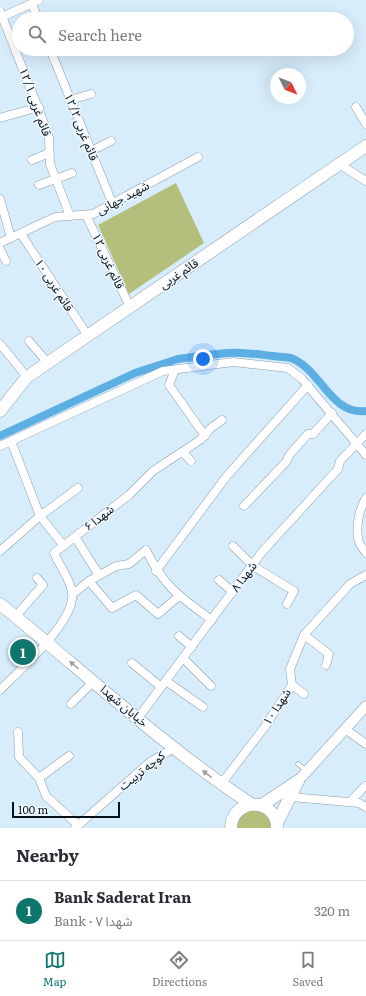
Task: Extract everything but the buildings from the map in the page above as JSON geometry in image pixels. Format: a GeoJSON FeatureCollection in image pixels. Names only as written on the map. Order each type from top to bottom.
{"type":"FeatureCollection","features":[{"type":"Feature","properties":{"kind":"main road","name":"قائم غربی"},"geometry":{"type":"LineString","coordinates":[[0,411],[27,377],[366,146]]}},
{"type":"Feature","properties":{"kind":"main road","name":"خیابان شهدا"},"geometry":{"type":"LineString","coordinates":[[0,604],[174,748],[221,784],[272,812],[277,826]]}},
{"type":"Feature","properties":{"kind":"main road"},"geometry":{"type":"LineString","coordinates":[[277,826],[298,781]]}},
{"type":"Feature","properties":{"kind":"main road"},"geometry":{"type":"LineString","coordinates":[[231,828],[237,812],[256,804],[298,781]]}},
{"type":"Feature","properties":{"kind":"street"},"geometry":{"type":"LineString","coordinates":[[1,14],[35,2],[37,12]]}},
{"type":"Feature","properties":{"kind":"street","name":"قائم غربی ۱۲/۱"},"geometry":{"type":"LineString","coordinates":[[1,14],[12,42]]}},
{"type":"Feature","properties":{"kind":"street","name":"قائم غربی ۱۲/۱"},"geometry":{"type":"LineString","coordinates":[[18,56],[49,138],[50,164],[70,216]]}},
{"type":"Feature","properties":{"kind":"street","name":"قائم غربی ۱۲/۲"},"geometry":{"type":"LineString","coordinates":[[53,56],[113,205]]}},
{"type":"Feature","properties":{"kind":"street"},"geometry":{"type":"LineString","coordinates":[[70,100],[91,94]]}},
{"type":"Feature","properties":{"kind":"street"},"geometry":{"type":"LineString","coordinates":[[356,107],[366,124]]}},
{"type":"Feature","properties":{"kind":"street"},"geometry":{"type":"LineString","coordinates":[[0,118],[38,108]]}},
{"type":"Feature","properties":{"kind":"street"},"geometry":{"type":"LineString","coordinates":[[91,151],[111,141]]}},
{"type":"Feature","properties":{"kind":"street"},"geometry":{"type":"LineString","coordinates":[[32,160],[49,153]]}},
{"type":"Feature","properties":{"kind":"street","name":"شهید جهانی"},"geometry":{"type":"LineString","coordinates":[[0,243],[55,217],[93,214],[113,205],[198,157]]}},
{"type":"Feature","properties":{"kind":"street"},"geometry":{"type":"LineString","coordinates":[[339,164],[366,181]]}},
{"type":"Feature","properties":{"kind":"street"},"geometry":{"type":"LineString","coordinates":[[39,185],[72,173]]}},
{"type":"Feature","properties":{"kind":"street"},"geometry":{"type":"LineString","coordinates":[[0,199],[11,238]]}},
{"type":"Feature","properties":{"kind":"street","name":"قائم غربی ۱۲"},"geometry":{"type":"LineString","coordinates":[[86,215],[130,307]]}},
{"type":"Feature","properties":{"kind":"street","name":"قائم غربی ۱۰"},"geometry":{"type":"LineString","coordinates":[[21,234],[88,336]]}},
{"type":"Feature","properties":{"kind":"street"},"geometry":{"type":"LineString","coordinates":[[0,249],[6,261]]}},
{"type":"Feature","properties":{"kind":"street"},"geometry":{"type":"LineString","coordinates":[[29,341],[48,363]]}},
{"type":"Feature","properties":{"kind":"street"},"geometry":{"type":"LineString","coordinates":[[0,344],[27,377]]}},
{"type":"Feature","properties":{"kind":"street"},"geometry":{"type":"LineString","coordinates":[[0,446],[163,371],[233,362],[288,368],[308,385],[358,443],[366,455]]}},
{"type":"Feature","properties":{"kind":"street"},"geometry":{"type":"LineString","coordinates":[[175,370],[169,385],[204,436]]}},
{"type":"Feature","properties":{"kind":"street"},"geometry":{"type":"LineString","coordinates":[[156,572],[226,477],[308,385]]}},
{"type":"Feature","properties":{"kind":"street"},"geometry":{"type":"LineString","coordinates":[[244,506],[286,462],[290,454],[308,434],[313,434],[332,414]]}},
{"type":"Feature","properties":{"kind":"street","name":"شهدا ۶"},"geometry":{"type":"LineString","coordinates":[[73,594],[69,580],[54,553],[129,495],[153,471],[183,452],[222,420]]}},
{"type":"Feature","properties":{"kind":"street","name":"شهدا ۸"},"geometry":{"type":"LineString","coordinates":[[138,718],[262,552],[338,469],[340,461],[366,434]]}},
{"type":"Feature","properties":{"kind":"street"},"geometry":{"type":"LineString","coordinates":[[11,441],[40,516],[64,546]]}},
{"type":"Feature","properties":{"kind":"street"},"geometry":{"type":"LineString","coordinates":[[183,452],[191,461]]}},
{"type":"Feature","properties":{"kind":"street"},"geometry":{"type":"LineString","coordinates":[[0,551],[40,516],[78,488]]}},
{"type":"Feature","properties":{"kind":"street"},"geometry":{"type":"LineString","coordinates":[[366,498],[361,506],[359,542],[366,553]]}},
{"type":"Feature","properties":{"kind":"street"},"geometry":{"type":"LineString","coordinates":[[75,537],[99,575]]}},
{"type":"Feature","properties":{"kind":"street"},"geometry":{"type":"LineString","coordinates":[[233,546],[253,566],[294,591],[287,604]]}},
{"type":"Feature","properties":{"kind":"street"},"geometry":{"type":"LineString","coordinates":[[0,690],[46,642],[70,611],[73,594],[99,575],[116,566],[129,564],[146,550],[156,572],[179,596],[212,620]]}},
{"type":"Feature","properties":{"kind":"street","name":"شهدا ۱۰"},"geometry":{"type":"LineString","coordinates":[[221,784],[264,728],[292,685],[290,669],[304,635],[350,584],[366,575]]}},
{"type":"Feature","properties":{"kind":"street"},"geometry":{"type":"LineString","coordinates":[[15,617],[42,585],[37,578]]}},
{"type":"Feature","properties":{"kind":"street"},"geometry":{"type":"LineString","coordinates":[[219,580],[233,592]]}},
{"type":"Feature","properties":{"kind":"street"},"geometry":{"type":"LineString","coordinates":[[89,581],[112,608],[136,594],[158,614],[179,596]]}},
{"type":"Feature","properties":{"kind":"street"},"geometry":{"type":"LineString","coordinates":[[304,635],[329,654],[326,665]]}},
{"type":"Feature","properties":{"kind":"street"},"geometry":{"type":"LineString","coordinates":[[179,636],[192,647]]}},
{"type":"Feature","properties":{"kind":"street"},"geometry":{"type":"LineString","coordinates":[[184,658],[211,686]]}},
{"type":"Feature","properties":{"kind":"street"},"geometry":{"type":"LineString","coordinates":[[132,663],[203,707]]}},
{"type":"Feature","properties":{"kind":"street"},"geometry":{"type":"LineString","coordinates":[[71,704],[94,682]]}},
{"type":"Feature","properties":{"kind":"street"},"geometry":{"type":"LineString","coordinates":[[292,685],[304,694]]}},
{"type":"Feature","properties":{"kind":"street"},"geometry":{"type":"LineString","coordinates":[[298,781],[366,706]]}},
{"type":"Feature","properties":{"kind":"street"},"geometry":{"type":"LineString","coordinates":[[345,729],[366,744]]}},
{"type":"Feature","properties":{"kind":"street"},"geometry":{"type":"LineString","coordinates":[[18,732],[19,757],[39,778],[46,796],[77,826]]}},
{"type":"Feature","properties":{"kind":"street","name":"کوچه تربیت"},"geometry":{"type":"LineString","coordinates":[[77,826],[150,762],[174,748]]}},
{"type":"Feature","properties":{"kind":"street"},"geometry":{"type":"LineString","coordinates":[[39,778],[69,756]]}},
{"type":"Feature","properties":{"kind":"street"},"geometry":{"type":"LineString","coordinates":[[350,802],[365,786]]}},
{"type":"Feature","properties":{"kind":"street"},"geometry":{"type":"LineString","coordinates":[[291,797],[350,802],[366,807]]}},
{"type":"Feature","properties":{"kind":"lane"},"geometry":{"type":"LineString","coordinates":[[298,764],[307,771]]}},
{"type":"Feature","properties":{"kind":"green space"},"geometry":{"type":"Polygon","coordinates":[[[176,183],[204,243],[129,294],[98,225],[176,183]]]}},
{"type":"Feature","properties":{"kind":"green space"},"geometry":{"type":"Polygon","coordinates":[[[248,808],[267,811],[274,828],[234,828],[235,821],[248,808]]]}},
{"type":"Feature","properties":{"kind":"waterway"},"geometry":{"type":"LineString","coordinates":[[218,354],[246,353],[291,358],[302,364],[311,372],[343,406],[354,410],[366,411]]}},
{"type":"Feature","properties":{"kind":"waterway"},"geometry":{"type":"LineString","coordinates":[[0,436],[135,373],[178,359],[216,354]]}},
{"type":"Feature","properties":{"kind":"place","name":"Bank Saderat Iran"},"geometry":{"type":"Point","coordinates":[23,652]}}]}
